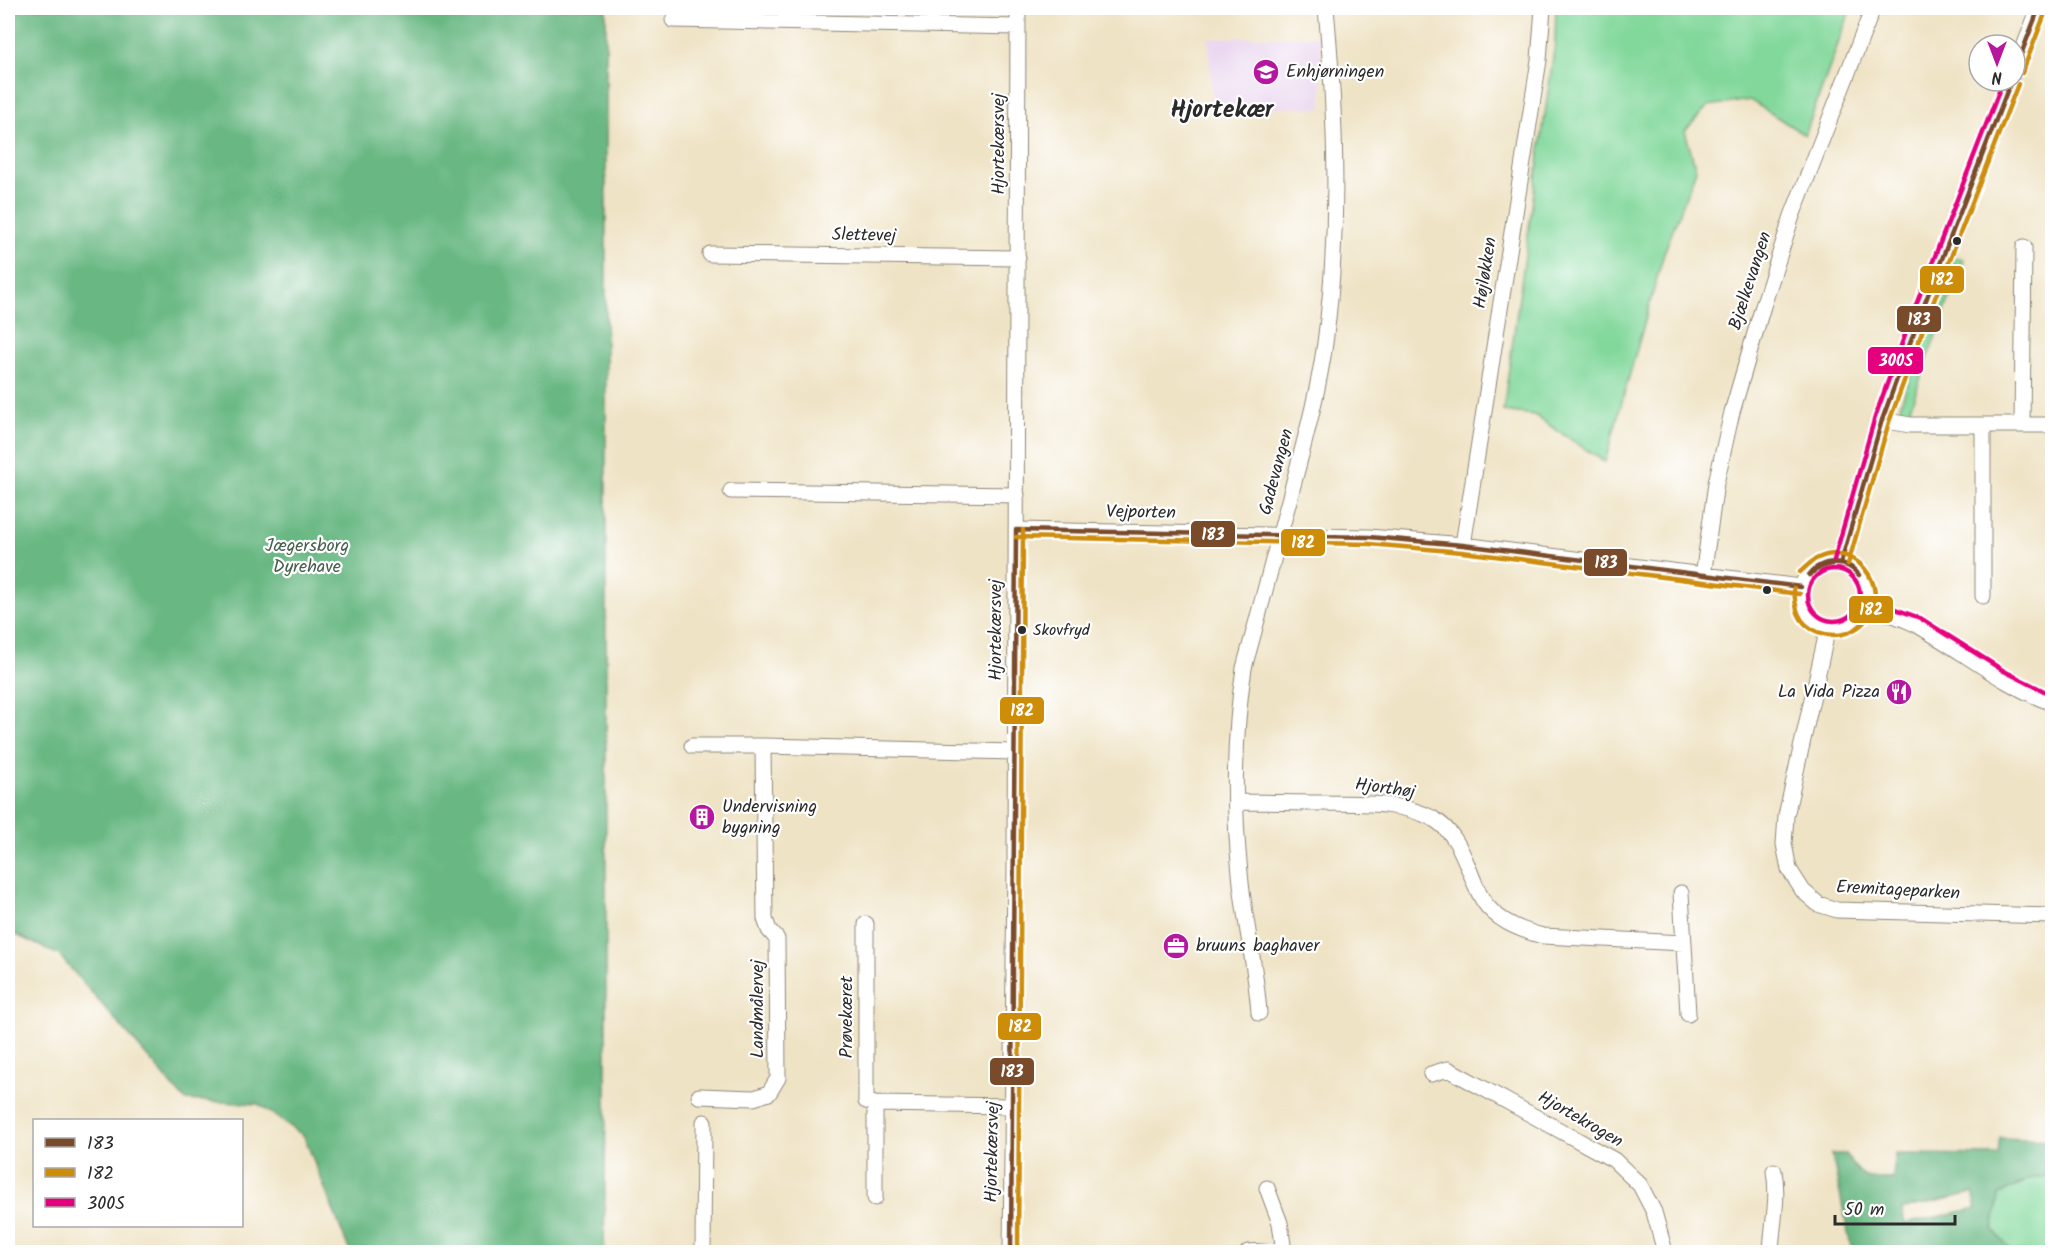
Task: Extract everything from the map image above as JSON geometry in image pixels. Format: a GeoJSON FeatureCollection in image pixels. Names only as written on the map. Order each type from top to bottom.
{"type":"FeatureCollection","features":[{"type":"Feature","properties":{"kind":"street","name":"Hjortekærsvej"},"geometry":{"type":"LineString","coordinates":[[1011,1252],[1018,8]]}},
{"type":"Feature","properties":{"kind":"street","name":"Gadevangen"},"geometry":{"type":"LineString","coordinates":[[1259,1013],[1257,977],[1239,872],[1236,802],[1239,705],[1244,668],[1311,419],[1325,344],[1333,266],[1336,161],[1332,69],[1326,8]]}},
{"type":"Feature","properties":{"kind":"street","name":"Højløkken"},"geometry":{"type":"LineString","coordinates":[[1463,545],[1539,60],[1543,8]]}},
{"type":"Feature","properties":{"kind":"street","name":"Bjælkevangen"},"geometry":{"type":"LineString","coordinates":[[1703,576],[1716,483],[1730,422],[1763,306],[1792,216],[1873,8]]}},
{"type":"Feature","properties":{"kind":"street"},"geometry":{"type":"LineString","coordinates":[[2027,39],[2039,8]]}},
{"type":"Feature","properties":{"kind":"street"},"geometry":{"type":"LineString","coordinates":[[674,20],[723,14],[1018,27]]}},
{"type":"Feature","properties":{"kind":"street"},"geometry":{"type":"LineString","coordinates":[[1841,562],[1882,420],[2006,93]]}},
{"type":"Feature","properties":{"kind":"street"},"geometry":{"type":"LineString","coordinates":[[2022,425],[2024,247]]}},
{"type":"Feature","properties":{"kind":"street","name":"Slettevej"},"geometry":{"type":"LineString","coordinates":[[710,254],[1018,258]]}},
{"type":"Feature","properties":{"kind":"street"},"geometry":{"type":"LineString","coordinates":[[1882,420],[1910,425],[2052,425]]}},
{"type":"Feature","properties":{"kind":"street"},"geometry":{"type":"LineString","coordinates":[[1983,425],[1983,596]]}},
{"type":"Feature","properties":{"kind":"street"},"geometry":{"type":"LineString","coordinates":[[731,491],[1017,495]]}},
{"type":"Feature","properties":{"kind":"street","name":"Vejporten"},"geometry":{"type":"LineString","coordinates":[[1016,530],[1369,537],[1463,545],[1802,587]]}},
{"type":"Feature","properties":{"kind":"street"},"geometry":{"type":"LineString","coordinates":[[1841,562],[1855,569],[1863,578],[1867,589],[1866,606],[1858,618],[1849,625],[1838,628],[1826,627],[1811,619],[1805,612],[1800,596],[1802,587],[1805,578],[1821,564],[1841,562]]}},
{"type":"Feature","properties":{"kind":"street"},"geometry":{"type":"LineString","coordinates":[[1866,606],[1916,625],[2000,678],[2052,703]]}},
{"type":"Feature","properties":{"kind":"street","name":"Eremitageparken"},"geometry":{"type":"LineString","coordinates":[[1826,627],[1825,641],[1786,816],[1784,844],[1789,869],[1803,891],[1818,904],[1837,910],[2052,916]]}},
{"type":"Feature","properties":{"kind":"street"},"geometry":{"type":"LineString","coordinates":[[692,746],[1015,752]]}},
{"type":"Feature","properties":{"kind":"street","name":"Landmålervej"},"geometry":{"type":"LineString","coordinates":[[699,1096],[753,1098],[769,1093],[778,1078],[777,939],[769,930],[765,919],[764,746]]}},
{"type":"Feature","properties":{"kind":"street","name":"Hjorthøj"},"geometry":{"type":"LineString","coordinates":[[1236,802],[1377,804],[1412,810],[1434,819],[1451,834],[1462,850],[1480,897],[1500,918],[1520,930],[1543,936],[1684,943]]}},
{"type":"Feature","properties":{"kind":"street"},"geometry":{"type":"LineString","coordinates":[[1681,893],[1688,1014]]}},
{"type":"Feature","properties":{"kind":"street","name":"Prøvekæret"},"geometry":{"type":"LineString","coordinates":[[866,924],[866,1101],[875,1104],[875,1198]]}},
{"type":"Feature","properties":{"kind":"street","name":"Hjortekrogen"},"geometry":{"type":"LineString","coordinates":[[1431,1074],[1448,1069],[1614,1160],[1640,1185],[1654,1212],[1665,1252]]}},
{"type":"Feature","properties":{"kind":"street"},"geometry":{"type":"LineString","coordinates":[[875,1104],[1013,1106]]}},
{"type":"Feature","properties":{"kind":"street"},"geometry":{"type":"LineString","coordinates":[[703,1252],[704,1122]]}},
{"type":"Feature","properties":{"kind":"street"},"geometry":{"type":"LineString","coordinates":[[1771,1252],[1776,1215],[1777,1187],[1774,1171]]}},
{"type":"Feature","properties":{"kind":"street"},"geometry":{"type":"LineString","coordinates":[[1248,1252],[1283,1251],[1280,1223],[1267,1188]]}},
{"type":"Feature","properties":{"kind":"shaded area","name":"Enhjørningen"},"geometry":{"type":"Polygon","coordinates":[[[1321,36],[1322,108],[1213,106],[1208,38],[1321,36]]]}},
{"type":"Feature","properties":{"kind":"green space","name":"Jægersborg Dyrehave"},"geometry":{"type":"Polygon","coordinates":[[[8,8],[606,8],[604,1252],[350,1252],[304,1136],[258,1104],[185,1100],[59,955],[8,931],[8,8]]]}},
{"type":"Feature","properties":{"kind":"green space"},"geometry":{"type":"Polygon","coordinates":[[[1556,8],[1851,8],[1805,135],[1750,100],[1708,106],[1685,131],[1696,170],[1664,253],[1605,462],[1534,415],[1503,411],[1555,43],[1556,8]]]}},
{"type":"Feature","properties":{"kind":"green space"},"geometry":{"type":"Polygon","coordinates":[[[1954,257],[1964,260],[1908,414],[1903,413],[1900,406],[1954,257]]]}},
{"type":"Feature","properties":{"kind":"green space"},"geometry":{"type":"Polygon","coordinates":[[[2000,1138],[2052,1140],[2052,1177],[2031,1178],[1999,1195],[1993,1230],[2012,1252],[1852,1252],[1832,1154],[1845,1154],[1864,1176],[1875,1179],[1893,1179],[1895,1154],[1998,1155],[2000,1138]],[[1973,1193],[1902,1209],[1905,1224],[1977,1208],[1973,1193]]]}},
{"type":"Feature","properties":{"kind":"green space"},"geometry":{"type":"Polygon","coordinates":[[[2052,1177],[2052,1252],[2010,1252],[1993,1230],[1999,1195],[2031,1178],[2052,1177]]]}},
{"type":"Feature","properties":{"kind":"transit line","name":"183"},"geometry":{"type":"LineString","coordinates":[[2027,39],[2039,8]]}},
{"type":"Feature","properties":{"kind":"transit line","name":"182"},"geometry":{"type":"LineString","coordinates":[[2027,60],[2046,11]]}},
{"type":"Feature","properties":{"kind":"transit line","name":"300S"},"geometry":{"type":"LineString","coordinates":[[1834,560],[1875,417],[1998,93]]}},
{"type":"Feature","properties":{"kind":"transit line","name":"183"},"geometry":{"type":"LineString","coordinates":[[1841,562],[1882,420],[2006,93]]}},
{"type":"Feature","properties":{"kind":"transit line","name":"182"},"geometry":{"type":"LineString","coordinates":[[1848,564],[1889,422],[2015,93]]}},
{"type":"Feature","properties":{"kind":"transit line","name":"183"},"geometry":{"type":"LineString","coordinates":[[1016,530],[1369,537],[1463,545],[1801,587]]}},
{"type":"Feature","properties":{"kind":"transit line","name":"183"},"geometry":{"type":"LineString","coordinates":[[1011,1252],[1016,530]]}},
{"type":"Feature","properties":{"kind":"transit line","name":"182"},"geometry":{"type":"LineString","coordinates":[[1018,1252],[1023,530]]}},
{"type":"Feature","properties":{"kind":"transit line","name":"182"},"geometry":{"type":"LineString","coordinates":[[1016,537],[1369,544],[1462,552],[1800,594]]}},
{"type":"Feature","properties":{"kind":"transit line","name":"182"},"geometry":{"type":"LineString","coordinates":[[1794,588],[1796,608],[1801,620],[1818,632],[1828,635],[1843,634],[1857,628],[1869,616],[1874,602],[1874,587],[1869,574],[1859,563],[1847,556],[1833,554],[1818,558],[1800,572]]}},
{"type":"Feature","properties":{"kind":"transit line","name":"183"},"geometry":{"type":"LineString","coordinates":[[1809,575],[1820,565],[1834,562],[1848,565],[1859,575]]}},
{"type":"Feature","properties":{"kind":"transit line","name":"183"},"geometry":{"type":"LineString","coordinates":[[1809,575],[1821,567],[1834,564],[1847,566],[1859,575]]}},
{"type":"Feature","properties":{"kind":"transit line","name":"300S"},"geometry":{"type":"LineString","coordinates":[[1834,569],[1844,571],[1852,577],[1858,585],[1860,595],[1858,605],[1852,613],[1844,619],[1834,621],[1824,619],[1816,613],[1810,605],[1808,595],[1810,585],[1816,577],[1824,571],[1834,569]]}},
{"type":"Feature","properties":{"kind":"transit line","name":"300S"},"geometry":{"type":"LineString","coordinates":[[1868,599],[1920,618],[2004,671],[2052,695]]}},
{"type":"Feature","properties":{"kind":"place","name":"Enhjørningen"},"geometry":{"type":"Point","coordinates":[1266,72]}},
{"type":"Feature","properties":{"kind":"place","name":"Skovfryd"},"geometry":{"type":"Point","coordinates":[1022,630]}},
{"type":"Feature","properties":{"kind":"place","name":"La Vida Pizza"},"geometry":{"type":"Point","coordinates":[1899,692]}},
{"type":"Feature","properties":{"kind":"place","name":"Undervisning bygning"},"geometry":{"type":"Point","coordinates":[702,817]}},
{"type":"Feature","properties":{"kind":"place","name":"bruuns baghaver"},"geometry":{"type":"Point","coordinates":[1176,946]}},
{"type":"Feature","properties":{"kind":"district","name":"Hjortekær"},"geometry":{"type":"Point","coordinates":[1222,110]}}]}
